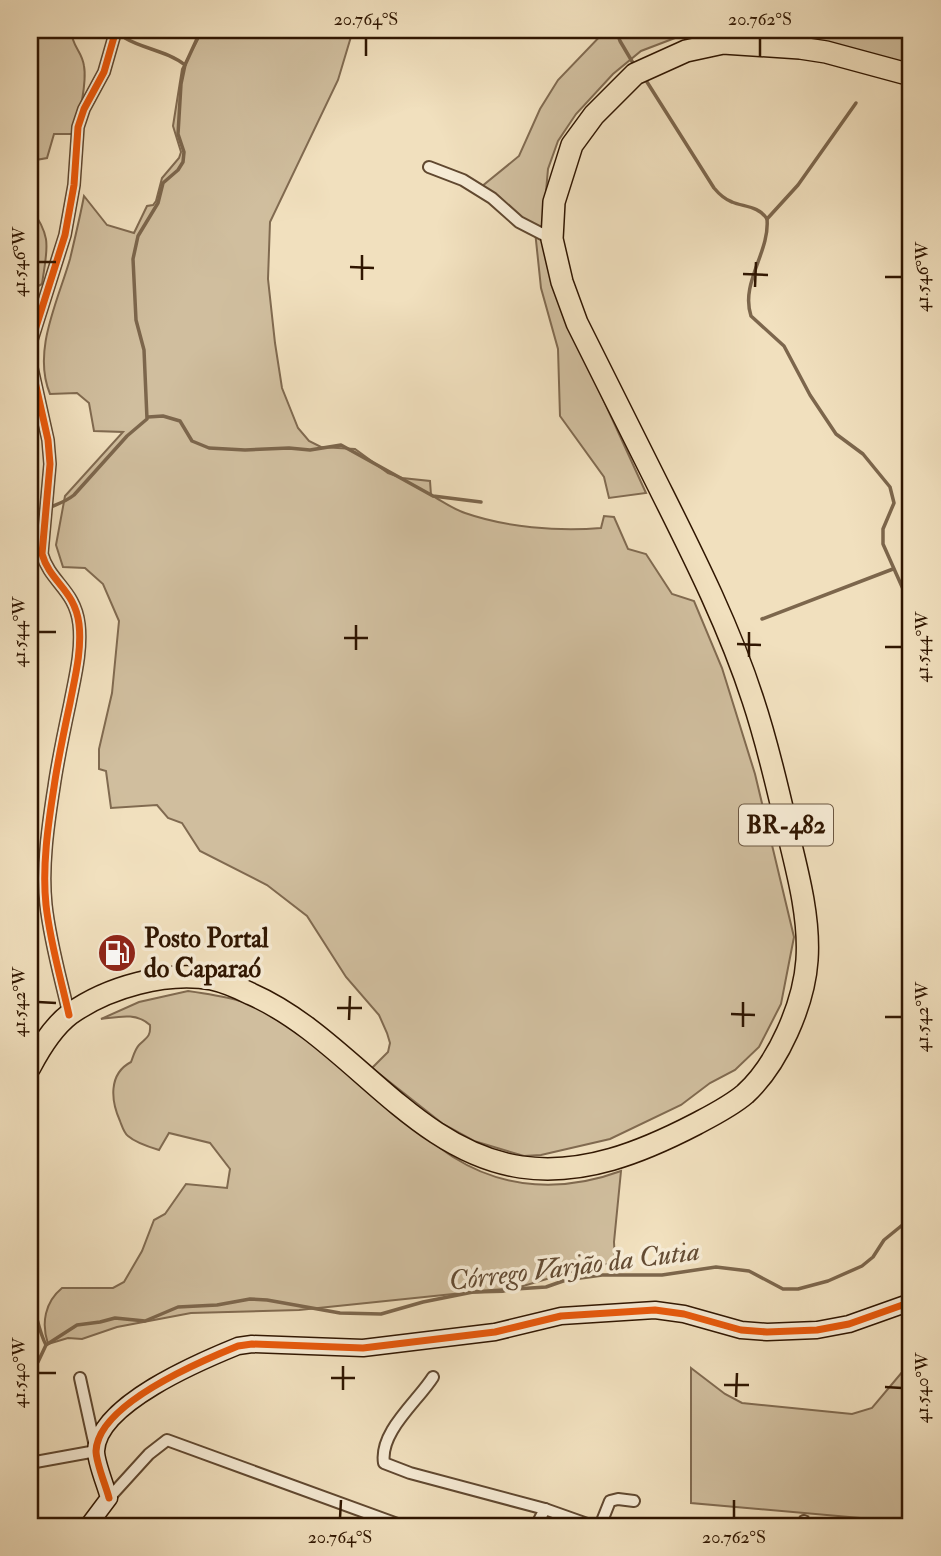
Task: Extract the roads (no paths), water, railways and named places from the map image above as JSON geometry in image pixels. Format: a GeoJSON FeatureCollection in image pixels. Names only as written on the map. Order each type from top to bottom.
{"type":"FeatureCollection","features":[{"type":"Feature","properties":{"kind":"highway","name":"BR-482"},"geometry":{"type":"LineString","coordinates":[[30,1067],[51,1034],[69,1015],[97,999],[154,980],[180,976],[220,981],[263,999],[317,1034],[383,1091],[445,1139],[498,1163],[545,1170],[590,1165],[627,1155],[671,1137],[742,1097],[755,1084],[779,1050],[798,1003],[805,977],[807,933],[790,841],[775,776],[752,698],[707,582],[577,323],[562,282],[552,239],[554,202],[572,145],[594,115],[635,75],[686,51],[723,43],[813,50],[911,75]]}},
{"type":"Feature","properties":{"kind":"street"},"geometry":{"type":"LineString","coordinates":[[30,346],[65,235],[74,185],[78,127],[84,109],[104,72],[116,30]]}},
{"type":"Feature","properties":{"kind":"street"},"geometry":{"type":"LineString","coordinates":[[429,167],[463,180],[492,198],[519,222],[552,239]]}},
{"type":"Feature","properties":{"kind":"street"},"geometry":{"type":"LineString","coordinates":[[30,359],[48,440],[50,464],[42,554],[45,565],[69,593],[77,609],[80,628],[79,660],[53,789],[45,868],[50,930],[69,1015]]}},
{"type":"Feature","properties":{"kind":"street"},"geometry":{"type":"LineString","coordinates":[[96,1451],[103,1431],[123,1407],[156,1385],[239,1346],[388,1346],[495,1332],[561,1316],[655,1310],[684,1314],[741,1329],[767,1332],[817,1330],[849,1324],[911,1302]]}},
{"type":"Feature","properties":{"kind":"street"},"geometry":{"type":"LineString","coordinates":[[433,1377],[397,1421],[384,1454],[384,1463],[410,1473],[545,1509],[593,1526]]}},
{"type":"Feature","properties":{"kind":"street"},"geometry":{"type":"LineString","coordinates":[[80,1378],[109,1498]]}},
{"type":"Feature","properties":{"kind":"street"},"geometry":{"type":"LineString","coordinates":[[88,1526],[149,1454],[167,1440],[403,1526]]}},
{"type":"Feature","properties":{"kind":"street"},"geometry":{"type":"LineString","coordinates":[[30,1463],[96,1451]]}},
{"type":"Feature","properties":{"kind":"street"},"geometry":{"type":"LineString","coordinates":[[600,1526],[610,1501],[634,1501]]}},
{"type":"Feature","properties":{"kind":"street"},"geometry":{"type":"LineString","coordinates":[[536,1526],[545,1509]]}},
{"type":"Feature","properties":{"kind":"waterway"},"geometry":{"type":"LineString","coordinates":[[30,524],[45,509],[74,495],[127,436],[147,419],[144,350],[136,320],[133,259],[138,236],[158,203],[163,183],[183,162],[184,152],[178,134],[181,84],[185,65],[201,30]]}},
{"type":"Feature","properties":{"kind":"waterway"},"geometry":{"type":"LineString","coordinates":[[616,30],[633,63]]}},
{"type":"Feature","properties":{"kind":"waterway"},"geometry":{"type":"LineString","coordinates":[[125,38],[171,56],[185,65]]}},
{"type":"Feature","properties":{"kind":"waterway"},"geometry":{"type":"LineString","coordinates":[[647,82],[716,190],[729,201],[760,212],[767,219],[767,231],[749,292],[751,316],[784,346],[810,395],[836,434],[863,454],[890,487],[894,503],[883,529],[883,544],[911,607]]}},
{"type":"Feature","properties":{"kind":"waterway"},"geometry":{"type":"LineString","coordinates":[[767,219],[798,185],[856,103]]}},
{"type":"Feature","properties":{"kind":"waterway"},"geometry":{"type":"LineString","coordinates":[[148,417],[163,416],[180,421],[192,441],[209,448],[310,450],[341,445],[433,496],[481,502]]}},
{"type":"Feature","properties":{"kind":"waterway"},"geometry":{"type":"LineString","coordinates":[[762,619],[893,569]]}},
{"type":"Feature","properties":{"kind":"waterway","name":"Córrego Varjão da Cutia"},"geometry":{"type":"LineString","coordinates":[[30,1370],[38,1362],[46,1345],[77,1325],[115,1318],[145,1321],[178,1307],[217,1305],[250,1299],[340,1313],[381,1314],[473,1292],[546,1287],[566,1280],[602,1275],[662,1275],[716,1267],[749,1271],[783,1289],[798,1289],[828,1281],[862,1266],[873,1257],[884,1240],[911,1218]]}},
{"type":"Feature","properties":{"kind":"waterway"},"geometry":{"type":"LineString","coordinates":[[30,1297],[46,1345]]}},
{"type":"Feature","properties":{"kind":"place","name":"Posto Portal do Caparaó"},"geometry":{"type":"Point","coordinates":[117,953]}}]}
